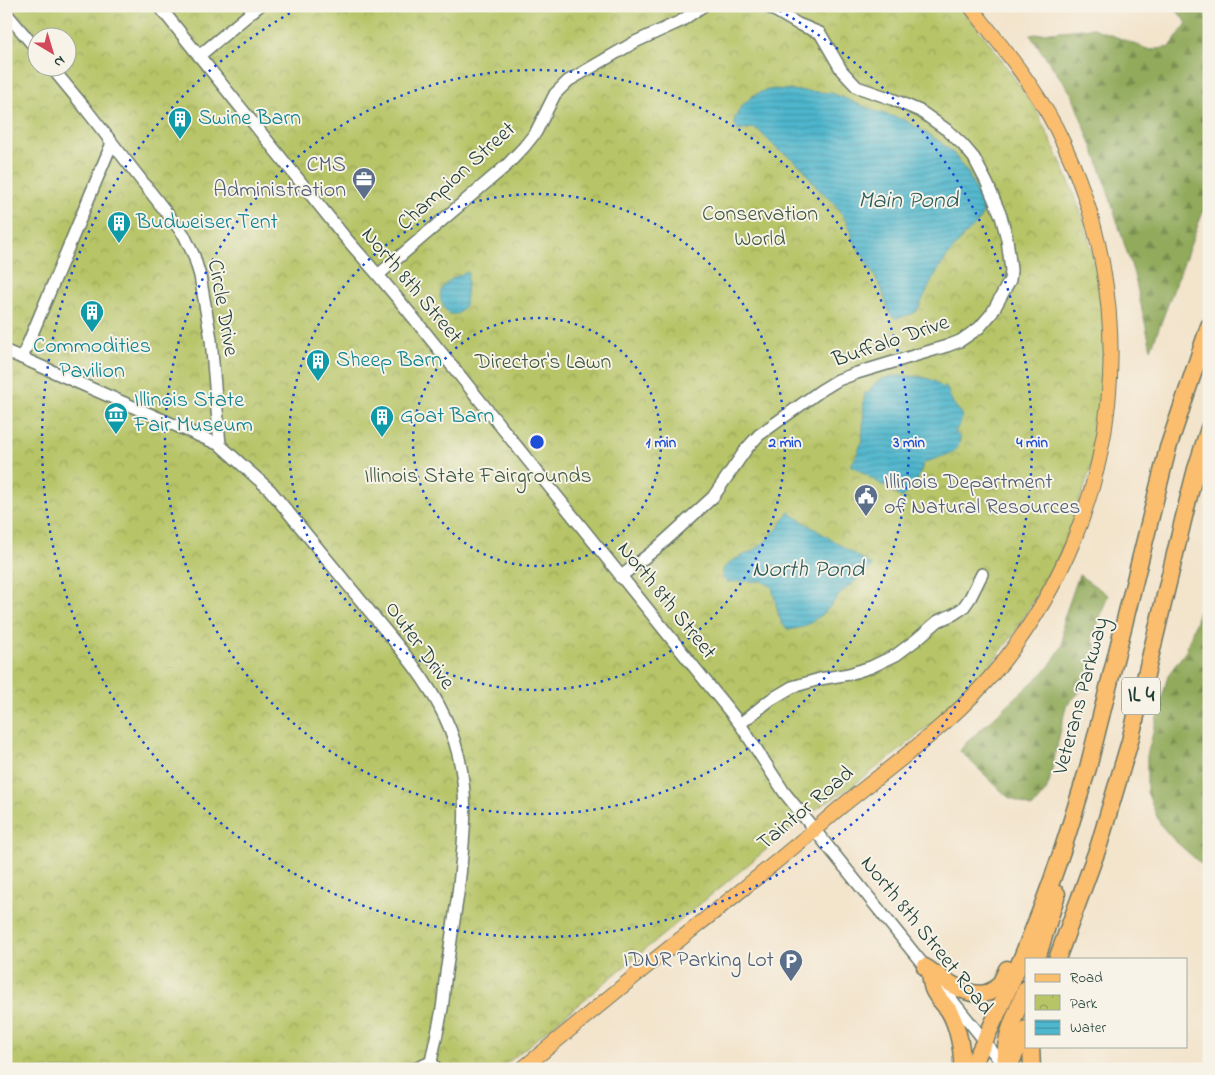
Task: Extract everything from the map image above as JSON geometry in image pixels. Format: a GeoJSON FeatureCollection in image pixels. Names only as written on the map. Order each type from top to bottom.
{"type":"FeatureCollection","features":[{"type":"Feature","properties":{"kind":"highway","name":"Veterans Parkway"},"geometry":{"type":"LineString","coordinates":[[971,1069],[1033,928],[1072,819],[1088,768],[1168,448],[1209,326]]}},
{"type":"Feature","properties":{"kind":"highway","name":"IL 4"},"geometry":{"type":"LineString","coordinates":[[1057,958],[1099,845],[1130,741],[1188,500],[1209,428]]}},
{"type":"Feature","properties":{"kind":"highway"},"geometry":{"type":"LineString","coordinates":[[1036,958],[1073,840],[1072,819]]}},
{"type":"Feature","properties":{"kind":"highway"},"geometry":{"type":"LineString","coordinates":[[928,970],[968,992],[980,994],[994,990],[1002,982],[1044,877],[1061,852]]}},
{"type":"Feature","properties":{"kind":"highway"},"geometry":{"type":"LineString","coordinates":[[928,970],[933,990],[950,1012],[961,1050],[962,1069]]}},
{"type":"Feature","properties":{"kind":"highway"},"geometry":{"type":"LineString","coordinates":[[1007,1069],[1005,1054],[1009,1034],[1025,992]]}},
{"type":"Feature","properties":{"kind":"highway"},"geometry":{"type":"LineString","coordinates":[[1007,1069],[1025,1032]]}},
{"type":"Feature","properties":{"kind":"highway"},"geometry":{"type":"LineString","coordinates":[[984,1042],[986,1069]]}},
{"type":"Feature","properties":{"kind":"highway"},"geometry":{"type":"LineString","coordinates":[[1031,1048],[1032,1069]]}},
{"type":"Feature","properties":{"kind":"main road","name":"Taintor Road"},"geometry":{"type":"LineString","coordinates":[[522,1069],[964,706],[1001,665],[1020,640],[1043,604],[1073,544],[1084,516],[1095,478],[1101,453],[1109,395],[1111,364],[1110,315],[1102,260],[1085,198],[1056,128],[1028,83],[970,6]]}},
{"type":"Feature","properties":{"kind":"street","name":"North 8th Street"},"geometry":{"type":"LineString","coordinates":[[159,6],[740,724],[784,792],[814,830]]}},
{"type":"Feature","properties":{"kind":"street"},"geometry":{"type":"LineString","coordinates":[[199,56],[259,6]]}},
{"type":"Feature","properties":{"kind":"street","name":"Champion Street"},"geometry":{"type":"LineString","coordinates":[[378,275],[513,158],[536,132],[555,94],[568,81],[635,42],[681,21],[704,6]]}},
{"type":"Feature","properties":{"kind":"street","name":"Buffalo Drive"},"geometry":{"type":"LineString","coordinates":[[620,577],[657,548],[713,497],[747,448],[777,421],[838,380],[960,341],[978,328],[992,313],[1010,280],[1011,270],[1008,241],[1001,216],[974,158],[963,145],[947,130],[920,112],[892,99],[857,87],[842,71],[820,33],[798,24],[766,6]]}},
{"type":"Feature","properties":{"kind":"street"},"geometry":{"type":"LineString","coordinates":[[6,13],[28,39]]}},
{"type":"Feature","properties":{"kind":"street","name":"Circle Drive"},"geometry":{"type":"LineString","coordinates":[[60,78],[184,235],[194,256],[200,276],[211,339],[220,445]]}},
{"type":"Feature","properties":{"kind":"street"},"geometry":{"type":"LineString","coordinates":[[22,358],[112,143]]}},
{"type":"Feature","properties":{"kind":"street","name":"Outer Drive"},"geometry":{"type":"LineString","coordinates":[[6,351],[220,445],[270,490],[403,652],[434,696],[450,728],[458,754],[463,780],[465,810],[464,840],[434,1066]]}},
{"type":"Feature","properties":{"kind":"street"},"geometry":{"type":"LineString","coordinates":[[740,724],[770,700],[792,687],[820,679],[849,674],[871,667],[896,655],[938,621],[963,608],[982,574]]}},
{"type":"Feature","properties":{"kind":"street","name":"North 8th Street Road"},"geometry":{"type":"LineString","coordinates":[[814,830],[1007,1069]]}},
{"type":"Feature","properties":{"kind":"street"},"geometry":{"type":"LineString","coordinates":[[415,1069],[434,1066]]}},
{"type":"Feature","properties":{"kind":"green space","name":"Illinois State Fairgrounds"},"geometry":{"type":"Polygon","coordinates":[[[6,6],[960,6],[992,46],[1035,108],[1063,167],[1084,220],[1098,277],[1105,339],[1102,398],[1090,471],[1063,549],[1014,634],[987,669],[954,705],[900,750],[851,787],[813,811],[500,1069],[6,1069],[6,6]]]}},
{"type":"Feature","properties":{"kind":"green space"},"geometry":{"type":"Polygon","coordinates":[[[1173,6],[1209,6],[1209,196],[1151,349],[1134,274],[1098,161],[1071,93],[1030,35],[1093,28],[1150,50],[1170,47],[1187,23],[1173,6]]]}},
{"type":"Feature","properties":{"kind":"green space"},"geometry":{"type":"Polygon","coordinates":[[[1079,575],[1108,595],[1092,640],[1099,649],[1091,664],[1084,688],[1066,706],[1049,783],[1046,791],[1032,808],[1008,797],[960,751],[966,743],[1048,668],[1063,645],[1063,621],[1079,575]]]}},
{"type":"Feature","properties":{"kind":"green space"},"geometry":{"type":"Polygon","coordinates":[[[1209,580],[1209,871],[1173,839],[1160,824],[1147,792],[1147,756],[1168,675],[1186,651],[1209,580]]]}},
{"type":"Feature","properties":{"kind":"water","name":"Main Pond"},"geometry":{"type":"Polygon","coordinates":[[[774,89],[832,93],[875,111],[905,120],[939,141],[953,153],[969,175],[983,207],[983,213],[978,222],[946,258],[933,278],[917,311],[909,315],[893,318],[882,290],[853,240],[851,231],[837,207],[817,188],[803,168],[777,149],[758,130],[752,128],[738,131],[734,121],[744,103],[760,92],[774,89]]]}},
{"type":"Feature","properties":{"kind":"water"},"geometry":{"type":"Polygon","coordinates":[[[467,272],[465,305],[458,314],[449,314],[443,306],[441,299],[443,288],[452,279],[467,272]]]}},
{"type":"Feature","properties":{"kind":"water"},"geometry":{"type":"Polygon","coordinates":[[[893,376],[926,378],[938,383],[942,388],[945,386],[962,419],[955,432],[960,437],[958,447],[948,454],[923,464],[916,485],[902,498],[851,465],[861,443],[865,392],[868,394],[878,382],[893,376]]]}},
{"type":"Feature","properties":{"kind":"water","name":"North Pond"},"geometry":{"type":"Polygon","coordinates":[[[788,512],[873,566],[842,592],[826,611],[812,622],[803,627],[789,630],[782,624],[772,587],[762,581],[727,582],[722,577],[722,571],[726,566],[760,546],[772,535],[788,512]]]}},
{"type":"Feature","properties":{"kind":"place","name":"Swine Barn"},"geometry":{"type":"Point","coordinates":[180,140]}},
{"type":"Feature","properties":{"kind":"place","name":"CMS Administration"},"geometry":{"type":"Point","coordinates":[364,200]}},
{"type":"Feature","properties":{"kind":"place","name":"Budweiser Tent"},"geometry":{"type":"Point","coordinates":[119,244]}},
{"type":"Feature","properties":{"kind":"place","name":"Commodities Pavilion"},"geometry":{"type":"Point","coordinates":[92,333]}},
{"type":"Feature","properties":{"kind":"place","name":"Sheep Barn"},"geometry":{"type":"Point","coordinates":[318,382]}},
{"type":"Feature","properties":{"kind":"place","name":"Illinois State Fair Museum"},"geometry":{"type":"Point","coordinates":[116,435]}},
{"type":"Feature","properties":{"kind":"place","name":"Goat Barn"},"geometry":{"type":"Point","coordinates":[382,438]}},
{"type":"Feature","properties":{"kind":"place","name":"Illinois Department of Natural Resources"},"geometry":{"type":"Point","coordinates":[866,517]}},
{"type":"Feature","properties":{"kind":"place","name":"IDNR Parking Lot"},"geometry":{"type":"Point","coordinates":[791,982]}},
{"type":"Feature","properties":{"kind":"park label","name":"Conservation World"},"geometry":{"type":"Point","coordinates":[760,228]}},
{"type":"Feature","properties":{"kind":"park label","name":"Director's Lawn"},"geometry":{"type":"Point","coordinates":[543,363]}}]}
